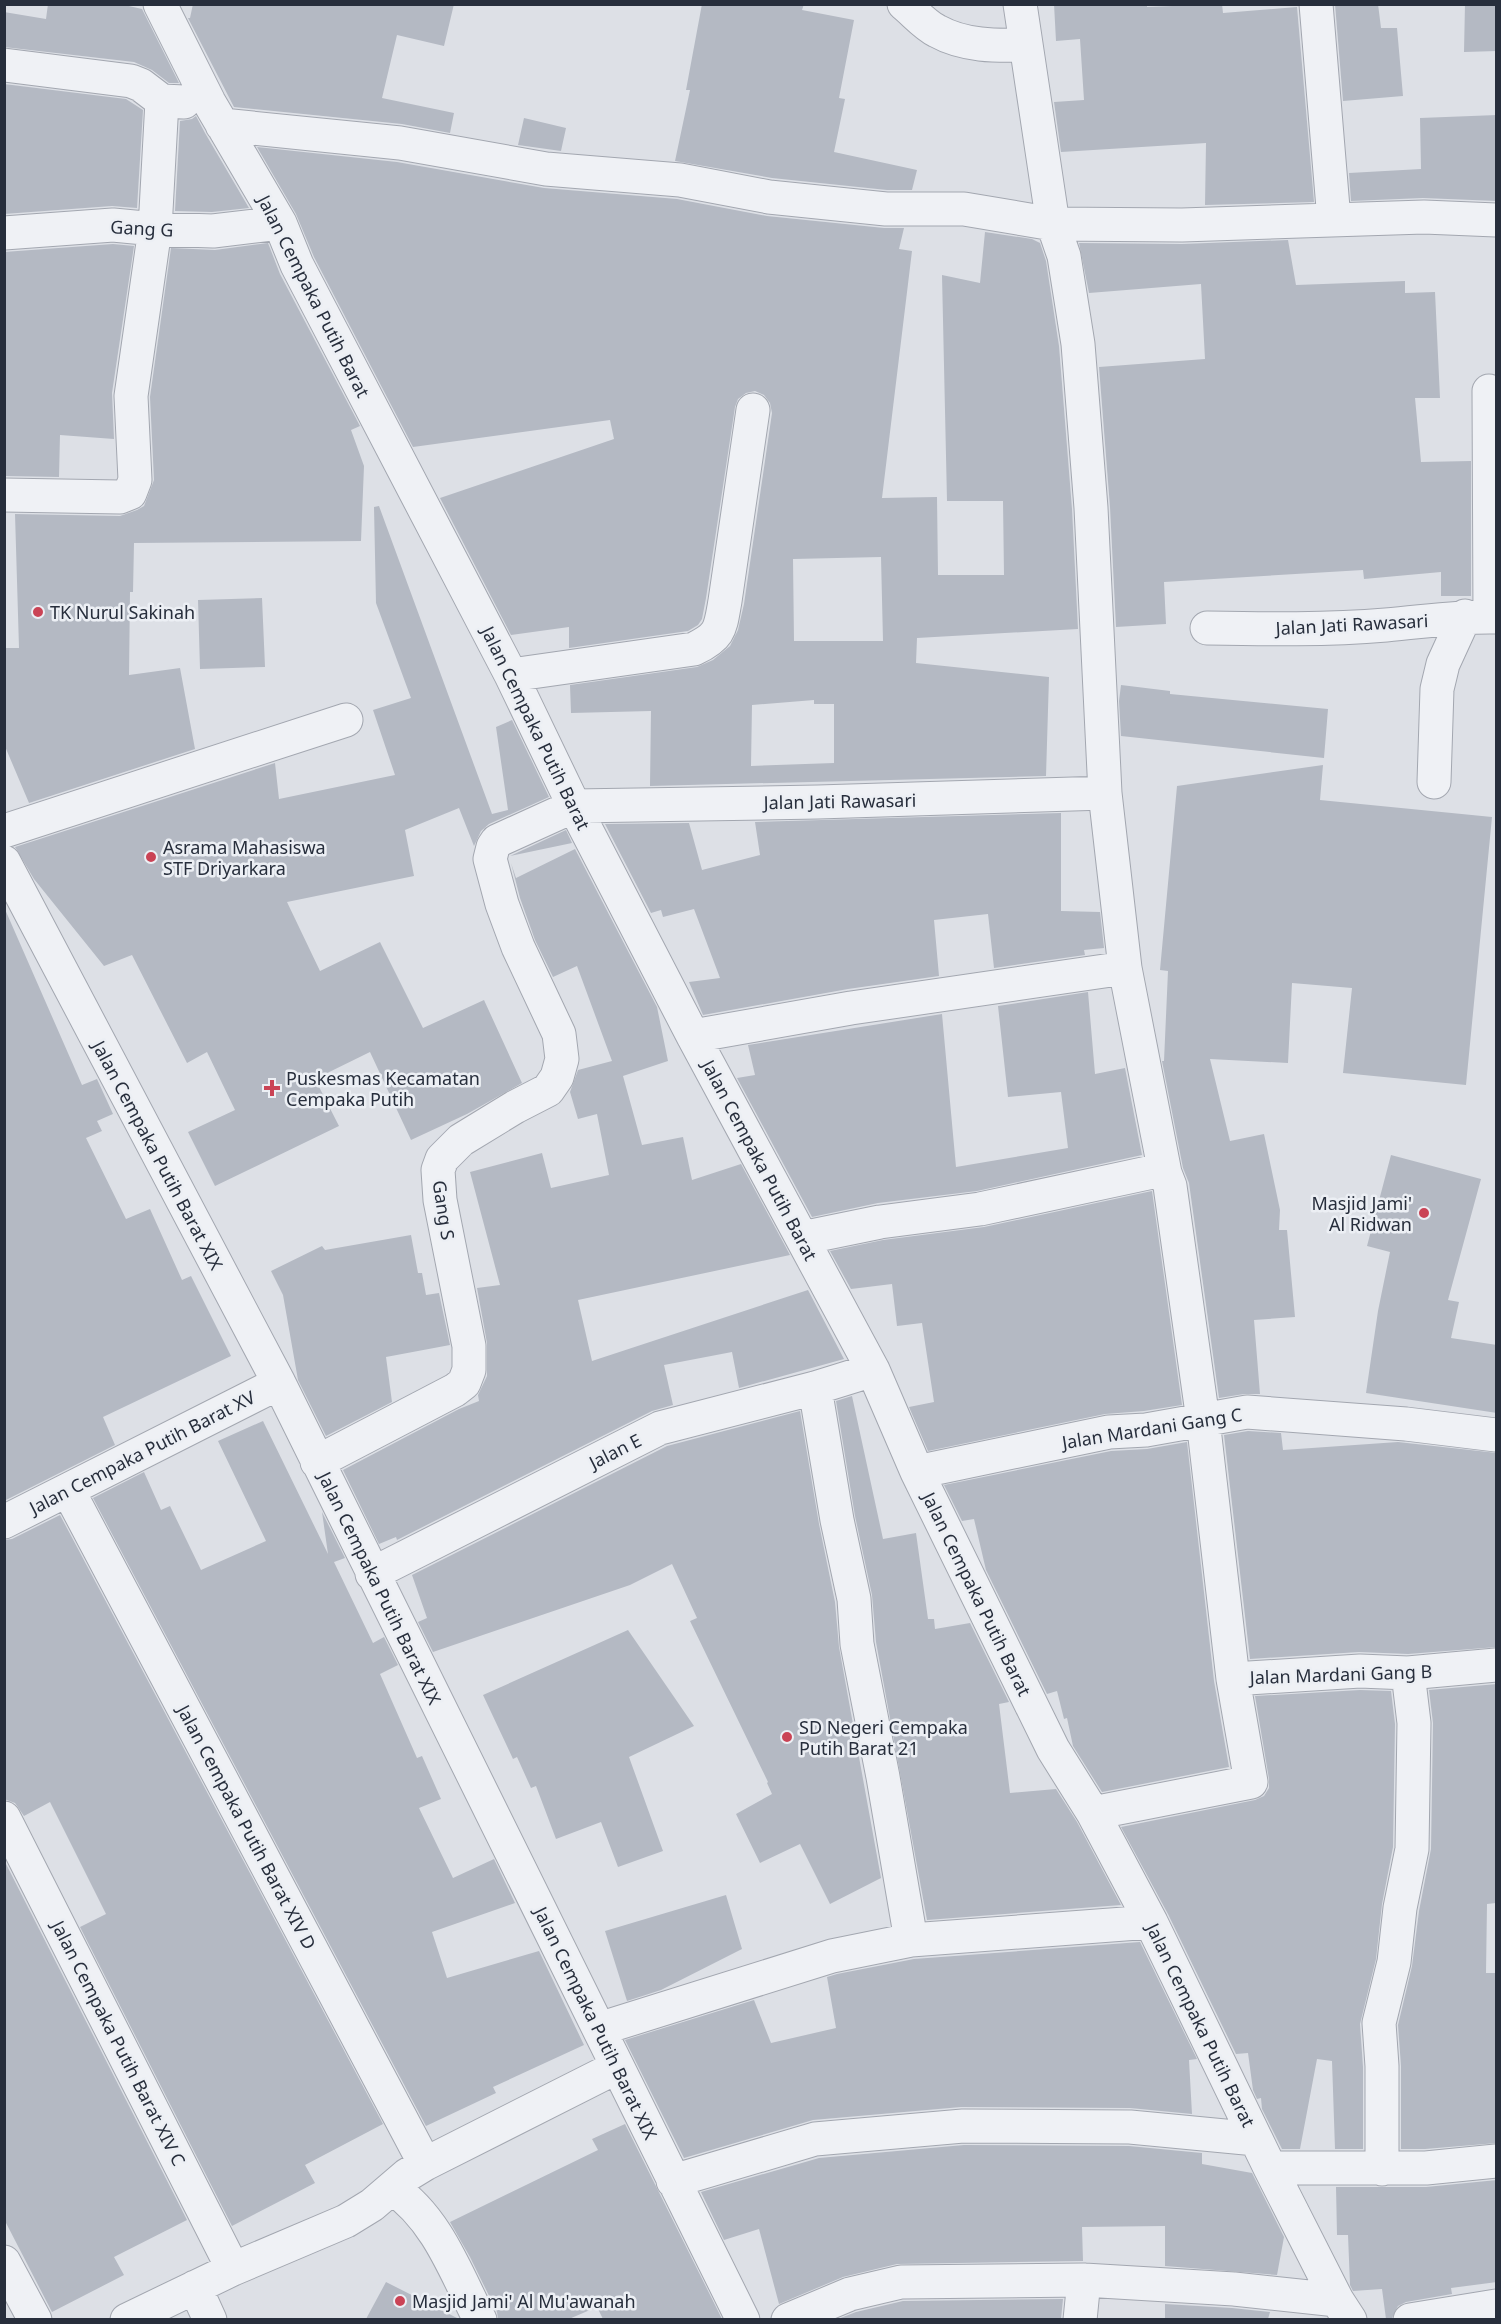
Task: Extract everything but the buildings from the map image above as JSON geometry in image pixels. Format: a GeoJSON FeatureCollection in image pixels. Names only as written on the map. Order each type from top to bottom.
{"type":"FeatureCollection","features":[{"type":"Feature","properties":{"kind":"street","name":"Jalan Cempaka Putih Barat"},"geometry":{"type":"LineString","coordinates":[[160,4],[215,114],[280,223],[297,265],[511,675],[574,806],[693,1036],[873,1370],[917,1472],[1053,1749],[1093,1813],[1151,1922],[1270,2168],[1344,2310]]}},
{"type":"Feature","properties":{"kind":"street"},"geometry":{"type":"LineString","coordinates":[[904,4],[935,31],[959,41],[999,46],[1025,45]]}},
{"type":"Feature","properties":{"kind":"street"},"geometry":{"type":"LineString","coordinates":[[1020,4],[1053,224],[1064,256],[1078,344],[1091,508],[1105,793],[1125,968],[1165,1173],[1170,1186],[1203,1420],[1233,1679]]}},
{"type":"Feature","properties":{"kind":"street"},"geometry":{"type":"LineString","coordinates":[[1316,4],[1334,220]]}},
{"type":"Feature","properties":{"kind":"street"},"geometry":{"type":"LineString","coordinates":[[4,64],[131,81],[141,85],[162,101],[215,114],[546,169],[680,180],[769,197],[886,209],[964,209],[1053,224],[1182,225],[1424,217],[1497,220]]}},
{"type":"Feature","properties":{"kind":"street"},"geometry":{"type":"LineString","coordinates":[[4,495],[120,497],[130,493],[135,480],[131,396],[155,229],[162,101]]}},
{"type":"Feature","properties":{"kind":"street","name":"Gang G"},"geometry":{"type":"LineString","coordinates":[[4,233],[113,225],[213,231],[280,223]]}},
{"type":"Feature","properties":{"kind":"street"},"geometry":{"type":"LineString","coordinates":[[1434,782],[1437,689],[1443,664],[1484,617],[1489,391]]}},
{"type":"Feature","properties":{"kind":"street"},"geometry":{"type":"LineString","coordinates":[[511,675],[694,649],[712,640],[720,627],[726,601],[753,410]]}},
{"type":"Feature","properties":{"kind":"street","name":"Jalan Jati Rawasari"},"geometry":{"type":"LineString","coordinates":[[1207,628],[1385,625],[1484,617]]}},
{"type":"Feature","properties":{"kind":"street"},"geometry":{"type":"LineString","coordinates":[[4,831],[346,720]]}},
{"type":"Feature","properties":{"kind":"street","name":"Jalan Jati Rawasari"},"geometry":{"type":"LineString","coordinates":[[574,806],[818,802],[1105,793]]}},
{"type":"Feature","properties":{"kind":"street","name":"Gang S"},"geometry":{"type":"LineString","coordinates":[[317,1462],[455,1390],[464,1383],[469,1370],[468,1335],[440,1200],[438,1170],[442,1159],[461,1140],[548,1090],[557,1077],[562,1059],[559,1034],[518,946],[493,873],[490,854],[497,841],[574,806]]}},
{"type":"Feature","properties":{"kind":"street","name":"Jalan Cempaka Putih Barat XIX"},"geometry":{"type":"LineString","coordinates":[[6,871],[279,1383],[743,2319]]}},
{"type":"Feature","properties":{"kind":"street"},"geometry":{"type":"LineString","coordinates":[[693,1036],[851,1008],[1125,968]]}},
{"type":"Feature","properties":{"kind":"street"},"geometry":{"type":"LineString","coordinates":[[802,1238],[880,1222],[980,1209],[1157,1171],[1165,1173]]}},
{"type":"Feature","properties":{"kind":"street","name":"Jalan E"},"geometry":{"type":"LineString","coordinates":[[372,1574],[660,1428],[815,1388],[873,1370]]}},
{"type":"Feature","properties":{"kind":"street","name":"Jalan Cempaka Putih Barat XV"},"geometry":{"type":"LineString","coordinates":[[4,1522],[279,1383]]}},
{"type":"Feature","properties":{"kind":"street"},"geometry":{"type":"LineString","coordinates":[[815,1388],[837,1520],[854,1599],[856,1644],[883,1777],[911,1940]]}},
{"type":"Feature","properties":{"kind":"street","name":"Jalan Mardani Gang C"},"geometry":{"type":"LineString","coordinates":[[917,1472],[1110,1432],[1146,1430],[1247,1412],[1406,1424],[1497,1435]]}},
{"type":"Feature","properties":{"kind":"street","name":"Jalan Cempaka Putih Barat XIV D"},"geometry":{"type":"LineString","coordinates":[[68,1490],[425,2164]]}},
{"type":"Feature","properties":{"kind":"street","name":"Jalan Mardani Gang B"},"geometry":{"type":"LineString","coordinates":[[1093,1813],[1251,1782],[1233,1679],[1360,1671],[1408,1673],[1497,1665]]}},
{"type":"Feature","properties":{"kind":"street"},"geometry":{"type":"LineString","coordinates":[[1382,2169],[1382,2066],[1379,2023],[1394,1962],[1400,1908],[1412,1850],[1414,1724],[1408,1673]]}},
{"type":"Feature","properties":{"kind":"street","name":"Jalan Cempaka Putih Barat XIV C"},"geometry":{"type":"LineString","coordinates":[[4,1818],[233,2269]]}},
{"type":"Feature","properties":{"kind":"street"},"geometry":{"type":"LineString","coordinates":[[599,2029],[832,1956],[911,1940],[1151,1922]]}},
{"type":"Feature","properties":{"kind":"street"},"geometry":{"type":"LineString","coordinates":[[127,2319],[233,2269],[346,2221],[372,2205],[425,2164],[617,2067]]}},
{"type":"Feature","properties":{"kind":"street"},"geometry":{"type":"LineString","coordinates":[[673,2181],[814,2139],[963,2126],[1130,2127],[1256,2139]]}},
{"type":"Feature","properties":{"kind":"street"},"geometry":{"type":"LineString","coordinates":[[1270,2168],[1426,2168],[1497,2161]]}},
{"type":"Feature","properties":{"kind":"street"},"geometry":{"type":"LineString","coordinates":[[392,2188],[406,2198],[431,2226],[480,2319]]}},
{"type":"Feature","properties":{"kind":"street"},"geometry":{"type":"LineString","coordinates":[[4,2262],[35,2319]]}},
{"type":"Feature","properties":{"kind":"street"},"geometry":{"type":"LineString","coordinates":[[788,2319],[850,2294],[901,2282],[1084,2280],[1234,2289],[1344,2310]]}},
{"type":"Feature","properties":{"kind":"street"},"geometry":{"type":"LineString","coordinates":[[1080,2319],[1084,2280]]}},
{"type":"Feature","properties":{"kind":"street"},"geometry":{"type":"LineString","coordinates":[[195,2287],[210,2319]]}},
{"type":"Feature","properties":{"kind":"street"},"geometry":{"type":"LineString","coordinates":[[1410,2319],[1497,2306]]}},
{"type":"Feature","properties":{"kind":"place","name":"TK Nurul Sakinah"},"geometry":{"type":"Point","coordinates":[38,612]}},
{"type":"Feature","properties":{"kind":"place","name":"Asrama Mahasiswa STF Driyarkara"},"geometry":{"type":"Point","coordinates":[151,857]}},
{"type":"Feature","properties":{"kind":"place","name":"Puskesmas Kecamatan Cempaka Putih"},"geometry":{"type":"Point","coordinates":[272,1088]}},
{"type":"Feature","properties":{"kind":"place","name":"Masjid Jami' Al Ridwan"},"geometry":{"type":"Point","coordinates":[1424,1213]}},
{"type":"Feature","properties":{"kind":"place","name":"SD Negeri Cempaka Putih Barat 21"},"geometry":{"type":"Point","coordinates":[787,1737]}},
{"type":"Feature","properties":{"kind":"place","name":"Masjid Jami' Al Mu'awanah"},"geometry":{"type":"Point","coordinates":[400,2301]}}]}
